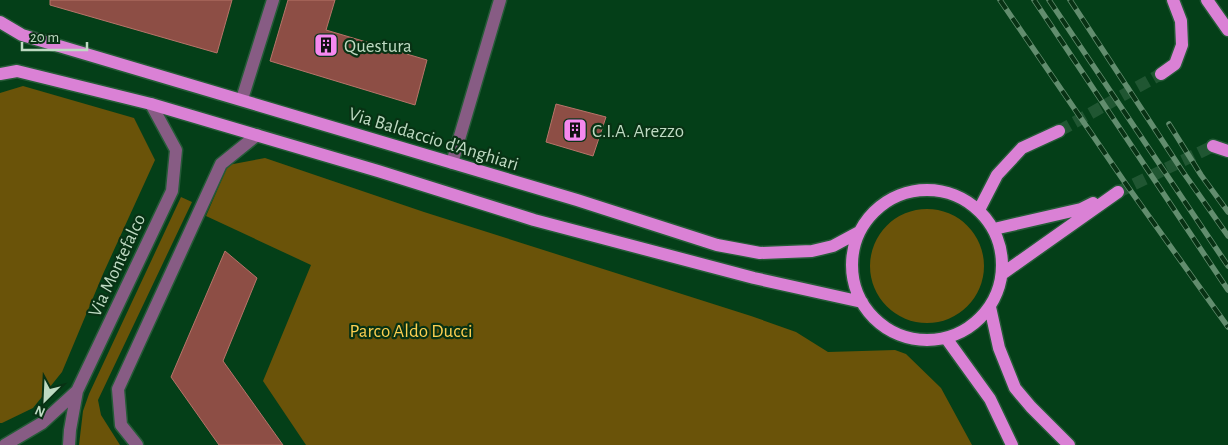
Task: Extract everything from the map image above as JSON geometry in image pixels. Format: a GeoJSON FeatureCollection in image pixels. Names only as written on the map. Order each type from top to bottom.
{"type":"FeatureCollection","features":[{"type":"Feature","properties":{"kind":"main road"},"geometry":{"type":"LineString","coordinates":[[1164,72],[1175,64],[1182,45],[1182,22],[1172,0]]}},
{"type":"Feature","properties":{"kind":"main road"},"geometry":{"type":"LineString","coordinates":[[1208,0],[1228,30]]}},
{"type":"Feature","properties":{"kind":"main road","name":"Via Baldaccio d'Anghiari"},"geometry":{"type":"LineString","coordinates":[[0,22],[22,35],[242,99],[717,244],[760,253],[812,250],[833,246],[859,232]]}},
{"type":"Feature","properties":{"kind":"main road"},"geometry":{"type":"LineString","coordinates":[[0,74],[18,71],[152,104],[378,171],[534,220],[754,278],[862,302]]}},
{"type":"Feature","properties":{"kind":"main road"},"geometry":{"type":"LineString","coordinates":[[979,210],[997,175],[1022,148],[1059,131]]}},
{"type":"Feature","properties":{"kind":"main road"},"geometry":{"type":"LineString","coordinates":[[1213,146],[1228,151]]}},
{"type":"Feature","properties":{"kind":"main road"},"geometry":{"type":"LineString","coordinates":[[922,190],[937,190],[953,194],[979,210],[994,229],[1002,251],[1000,285],[990,307],[978,321],[963,332],[946,338],[922,340],[898,334],[877,321],[862,302],[853,280],[852,255],[859,232],[868,218],[878,207],[892,198],[906,192],[922,190]]}},
{"type":"Feature","properties":{"kind":"main road"},"geometry":{"type":"LineString","coordinates":[[994,229],[1081,209],[1118,192],[1002,274]]}},
{"type":"Feature","properties":{"kind":"main road"},"geometry":{"type":"LineString","coordinates":[[990,307],[999,348],[1015,388],[1031,407],[1070,445]]}},
{"type":"Feature","properties":{"kind":"main road"},"geometry":{"type":"LineString","coordinates":[[946,338],[990,399],[1012,445]]}},
{"type":"Feature","properties":{"kind":"street"},"geometry":{"type":"LineString","coordinates":[[242,99],[273,0]]}},
{"type":"Feature","properties":{"kind":"street"},"geometry":{"type":"LineString","coordinates":[[452,163],[500,0]]}},
{"type":"Feature","properties":{"kind":"street","name":"Via Montefalco"},"geometry":{"type":"LineString","coordinates":[[69,445],[77,390],[172,191],[176,150],[152,104]]}},
{"type":"Feature","properties":{"kind":"street"},"geometry":{"type":"LineString","coordinates":[[137,445],[121,425],[118,389],[221,164],[256,135]]}},
{"type":"Feature","properties":{"kind":"street"},"geometry":{"type":"LineString","coordinates":[[5,443],[42,423],[77,390]]}},
{"type":"Feature","properties":{"kind":"green space"},"geometry":{"type":"Polygon","coordinates":[[[23,86],[134,118],[155,160],[103,274],[62,372],[33,408],[0,423],[0,93],[23,86]]]}},
{"type":"Feature","properties":{"kind":"green space","name":"Parco Aldo Ducci"},"geometry":{"type":"Polygon","coordinates":[[[265,158],[424,212],[751,316],[796,332],[828,352],[895,350],[906,354],[941,388],[972,445],[306,445],[263,381],[311,265],[206,216],[228,165],[265,158]]]}},
{"type":"Feature","properties":{"kind":"green space"},"geometry":{"type":"Polygon","coordinates":[[[181,197],[192,202],[98,400],[101,415],[120,445],[79,445],[83,411],[89,394],[181,197]]]}},
{"type":"Feature","properties":{"kind":"green space"},"geometry":{"type":"Polygon","coordinates":[[[927,209],[949,213],[968,225],[980,244],[984,266],[980,288],[968,307],[949,319],[927,323],[905,319],[886,307],[874,288],[870,266],[874,244],[886,225],[905,213],[927,209]]]}},
{"type":"Feature","properties":{"kind":"building"},"geometry":{"type":"Polygon","coordinates":[[[50,0],[232,0],[217,53],[50,5],[50,0]]]}},
{"type":"Feature","properties":{"kind":"building","name":"Questura"},"geometry":{"type":"Polygon","coordinates":[[[288,0],[335,0],[326,30],[427,60],[415,105],[270,61],[288,0]]]}},
{"type":"Feature","properties":{"kind":"building","name":"C.I.A. Arezzo"},"geometry":{"type":"Polygon","coordinates":[[[556,104],[606,117],[593,156],[546,142],[556,104]]]}},
{"type":"Feature","properties":{"kind":"building"},"geometry":{"type":"Polygon","coordinates":[[[225,251],[257,278],[223,361],[283,445],[219,445],[171,377],[225,251]]]}},
{"type":"Feature","properties":{"kind":"tunnel"},"geometry":{"type":"LineString","coordinates":[[1059,131],[1161,74]]}},
{"type":"Feature","properties":{"kind":"tunnel"},"geometry":{"type":"LineString","coordinates":[[1118,192],[1213,146]]}},
{"type":"Feature","properties":{"kind":"railway"},"geometry":{"type":"LineString","coordinates":[[1000,0],[1128,187],[1228,327]]}},
{"type":"Feature","properties":{"kind":"railway"},"geometry":{"type":"LineString","coordinates":[[1034,0],[1228,290]]}},
{"type":"Feature","properties":{"kind":"railway"},"geometry":{"type":"LineString","coordinates":[[1049,0],[1228,266]]}},
{"type":"Feature","properties":{"kind":"railway"},"geometry":{"type":"LineString","coordinates":[[1070,0],[1183,172],[1228,236]]}},
{"type":"Feature","properties":{"kind":"railway"},"geometry":{"type":"LineString","coordinates":[[1169,124],[1201,175],[1228,212]]}},
{"type":"Feature","properties":{"kind":"place","name":"Questura"},"geometry":{"type":"Point","coordinates":[326,45]}},
{"type":"Feature","properties":{"kind":"place","name":"C.I.A. Arezzo"},"geometry":{"type":"Point","coordinates":[575,130]}}]}
